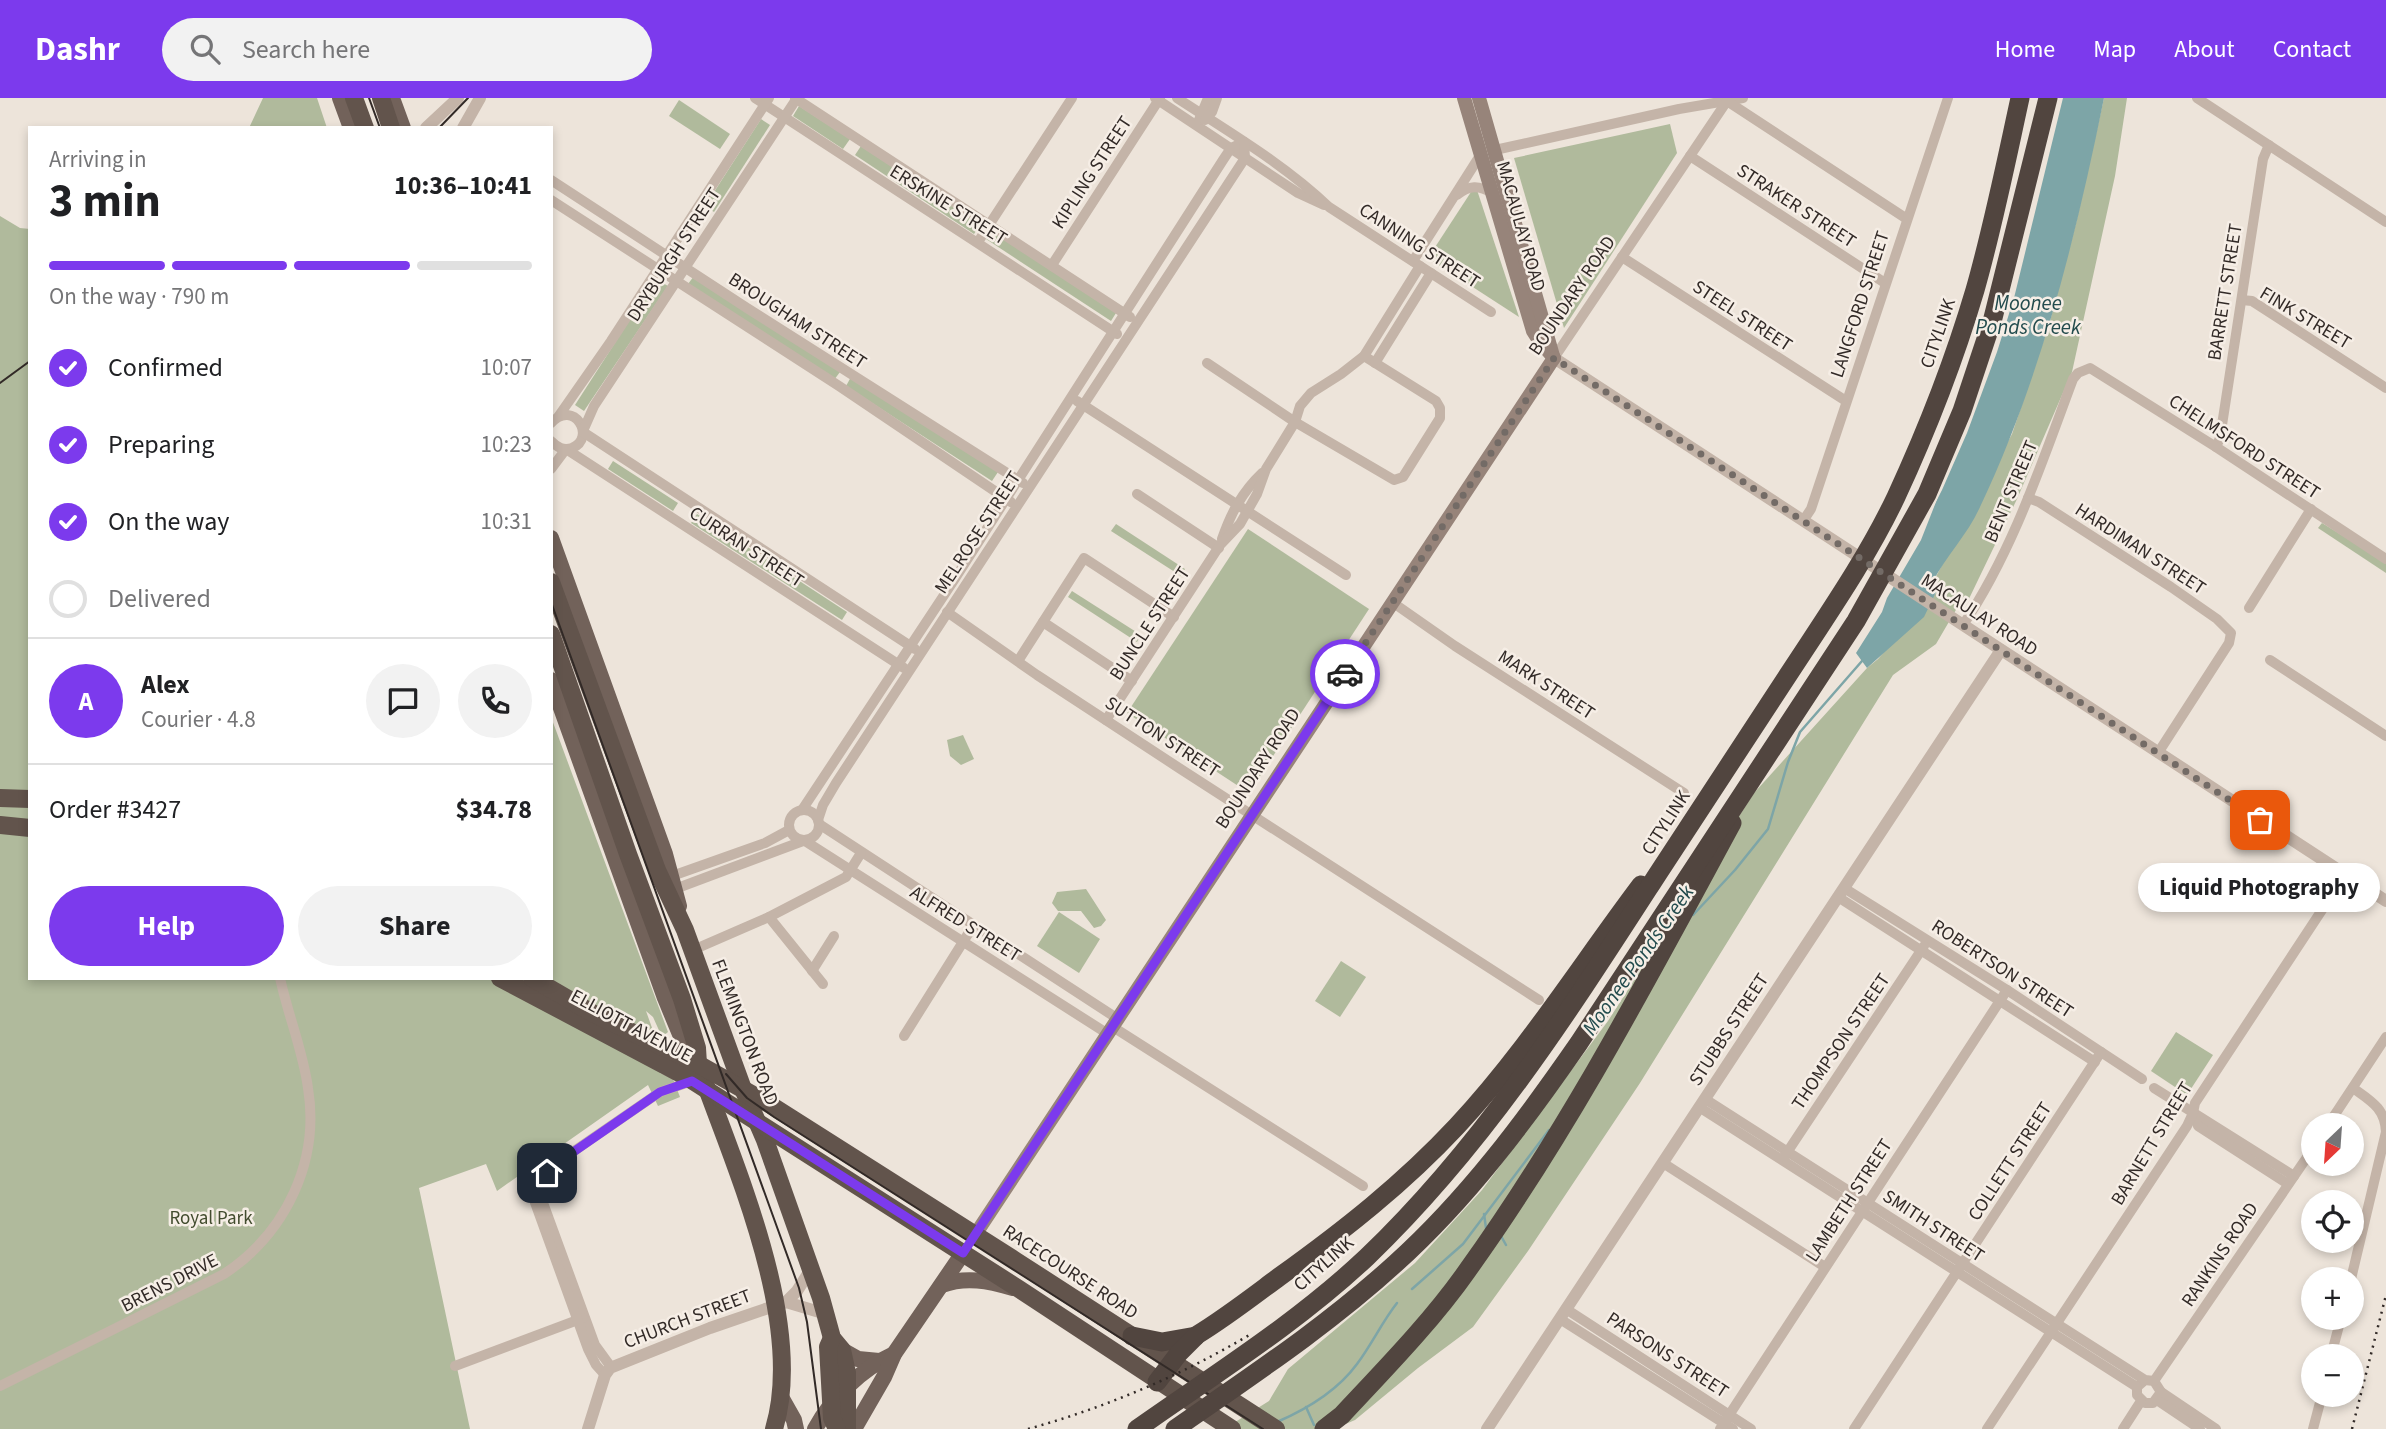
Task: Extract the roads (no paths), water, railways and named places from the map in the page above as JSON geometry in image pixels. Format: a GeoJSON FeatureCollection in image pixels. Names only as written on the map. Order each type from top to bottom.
{"type":"FeatureCollection","features":[{"type":"Feature","properties":{"kind":"highway"},"geometry":{"type":"LineString","coordinates":[[354,98],[364,126]]}},
{"type":"Feature","properties":{"kind":"highway"},"geometry":{"type":"LineString","coordinates":[[380,98],[390,126]]}},
{"type":"Feature","properties":{"kind":"highway","name":"CITYLINK"},"geometry":{"type":"LineString","coordinates":[[1137,1429],[1274,1335],[1366,1258],[1431,1190],[1491,1120],[1525,1075],[1833,605],[1882,523],[1922,438],[1959,341],[1976,286],[2021,98]]}},
{"type":"Feature","properties":{"kind":"highway"},"geometry":{"type":"LineString","coordinates":[[1175,1429],[1312,1334],[1398,1262],[1464,1193],[1558,1072],[1856,621],[1932,482],[1962,411],[1993,318],[2048,98]]}},
{"type":"Feature","properties":{"kind":"highway","name":"FLEMINGTON ROAD"},"geometry":{"type":"LineString","coordinates":[[553,586],[591,670],[657,870],[693,950],[811,1269],[837,1344],[848,1387],[847,1429]]}},
{"type":"Feature","properties":{"kind":"highway"},"geometry":{"type":"LineString","coordinates":[[553,640],[682,999],[697,1048],[699,1075],[758,1234],[780,1304],[781,1397],[775,1429]]}},
{"type":"Feature","properties":{"kind":"highway"},"geometry":{"type":"LineString","coordinates":[[1325,1429],[1339,1422],[1466,1273],[1542,1161],[1633,1006],[1777,740]]}},
{"type":"Feature","properties":{"kind":"highway"},"geometry":{"type":"LineString","coordinates":[[1157,1382],[1200,1333],[1354,1222],[1420,1163],[1457,1125],[1549,1013],[1589,954],[1708,796]]}},
{"type":"Feature","properties":{"kind":"highway"},"geometry":{"type":"LineString","coordinates":[[0,798],[28,799]]}},
{"type":"Feature","properties":{"kind":"highway"},"geometry":{"type":"LineString","coordinates":[[0,825],[28,828]]}},
{"type":"Feature","properties":{"kind":"highway","name":"ELLIOTT AVENUE"},"geometry":{"type":"LineString","coordinates":[[504,980],[699,1075]]}},
{"type":"Feature","properties":{"kind":"highway","name":"ELLIOTT AVENUE"},"geometry":{"type":"LineString","coordinates":[[535,980],[699,1075]]}},
{"type":"Feature","properties":{"kind":"highway"},"geometry":{"type":"LineString","coordinates":[[699,1075],[758,1123],[1224,1424]]}},
{"type":"Feature","properties":{"kind":"highway","name":"RACECOURSE ROAD"},"geometry":{"type":"LineString","coordinates":[[699,1075],[743,1089],[975,1234],[1276,1429]]}},
{"type":"Feature","properties":{"kind":"highway","name":"BOUNDARY ROAD"},"geometry":{"type":"LineString","coordinates":[[963,1253],[975,1234]]}},
{"type":"Feature","properties":{"kind":"highway"},"geometry":{"type":"LineString","coordinates":[[1132,1336],[1162,1342],[1200,1333]]}},
{"type":"Feature","properties":{"kind":"highway"},"geometry":{"type":"LineString","coordinates":[[832,1420],[828,1347],[837,1344]]}},
{"type":"Feature","properties":{"kind":"main road"},"geometry":{"type":"LineString","coordinates":[[340,98],[350,126]]}},
{"type":"Feature","properties":{"kind":"main road"},"geometry":{"type":"LineString","coordinates":[[392,98],[402,126]]}},
{"type":"Feature","properties":{"kind":"main road","name":"MACAULAY ROAD"},"geometry":{"type":"LineString","coordinates":[[1464,98],[1488,152],[1554,358]]}},
{"type":"Feature","properties":{"kind":"main road","name":"MACAULAY ROAD"},"geometry":{"type":"LineString","coordinates":[[1479,98],[1492,193],[1533,331],[1554,358]]}},
{"type":"Feature","properties":{"kind":"main road","name":"BOUNDARY ROAD"},"geometry":{"type":"LineString","coordinates":[[975,1234],[1554,358]]}},
{"type":"Feature","properties":{"kind":"main road","name":"FLEMINGTON ROAD"},"geometry":{"type":"LineString","coordinates":[[553,545],[591,670],[673,882],[685,930]]}},
{"type":"Feature","properties":{"kind":"main road"},"geometry":{"type":"LineString","coordinates":[[553,686],[665,998],[699,1075]]}},
{"type":"Feature","properties":{"kind":"main road","name":"BOUNDARY ROAD"},"geometry":{"type":"LineString","coordinates":[[815,1429],[832,1420],[848,1387],[886,1357],[942,1285],[963,1253]]}},
{"type":"Feature","properties":{"kind":"main road"},"geometry":{"type":"LineString","coordinates":[[942,1285],[954,1280],[969,1280],[1018,1289]]}},
{"type":"Feature","properties":{"kind":"main road"},"geometry":{"type":"LineString","coordinates":[[837,1344],[858,1359],[886,1357]]}},
{"type":"Feature","properties":{"kind":"main road","name":"BOUNDARY ROAD"},"geometry":{"type":"LineString","coordinates":[[854,1429],[884,1377],[886,1357]]}},
{"type":"Feature","properties":{"kind":"main road"},"geometry":{"type":"LineString","coordinates":[[781,1397],[796,1429]]}},
{"type":"Feature","properties":{"kind":"street"},"geometry":{"type":"LineString","coordinates":[[428,126],[458,98]]}},
{"type":"Feature","properties":{"kind":"street"},"geometry":{"type":"LineString","coordinates":[[468,126],[480,98]]}},
{"type":"Feature","properties":{"kind":"street","name":"ERSKINE STREET"},"geometry":{"type":"LineString","coordinates":[[796,98],[1137,321]]}},
{"type":"Feature","properties":{"kind":"street","name":"DRYBURGH STREET"},"geometry":{"type":"LineString","coordinates":[[566,449],[579,443],[594,407],[796,98]]}},
{"type":"Feature","properties":{"kind":"street"},"geometry":{"type":"LineString","coordinates":[[978,242],[1072,98]]}},
{"type":"Feature","properties":{"kind":"street","name":"CANNING STREET"},"geometry":{"type":"LineString","coordinates":[[1177,98],[1272,161],[1329,207],[1491,312]]}},
{"type":"Feature","properties":{"kind":"street"},"geometry":{"type":"LineString","coordinates":[[1204,116],[1208,98]]}},
{"type":"Feature","properties":{"kind":"street"},"geometry":{"type":"LineString","coordinates":[[1197,126],[1217,98]]}},
{"type":"Feature","properties":{"kind":"street"},"geometry":{"type":"LineString","coordinates":[[1488,152],[1678,103],[1743,98]]}},
{"type":"Feature","properties":{"kind":"street","name":"LANGFORD STREET"},"geometry":{"type":"LineString","coordinates":[[1803,521],[1811,509],[1948,98]]}},
{"type":"Feature","properties":{"kind":"street"},"geometry":{"type":"LineString","coordinates":[[2197,98],[2386,222]]}},
{"type":"Feature","properties":{"kind":"street","name":"CANNING STREET"},"geometry":{"type":"LineString","coordinates":[[1158,99],[1270,175],[1310,194]]}},
{"type":"Feature","properties":{"kind":"street","name":"KIPLING STREET"},"geometry":{"type":"LineString","coordinates":[[1052,265],[1158,99]]}},
{"type":"Feature","properties":{"kind":"street","name":"ERSKINE STREET"},"geometry":{"type":"LineString","coordinates":[[763,100],[784,118],[1125,339]]}},
{"type":"Feature","properties":{"kind":"street","name":"DRYBURGH STREET"},"geometry":{"type":"LineString","coordinates":[[554,420],[580,387],[697,208],[763,100]]}},
{"type":"Feature","properties":{"kind":"street"},"geometry":{"type":"LineString","coordinates":[[1727,101],[1907,219]]}},
{"type":"Feature","properties":{"kind":"street","name":"BOUNDARY ROAD"},"geometry":{"type":"LineString","coordinates":[[1554,358],[1727,101]]}},
{"type":"Feature","properties":{"kind":"street"},"geometry":{"type":"LineString","coordinates":[[845,158],[857,139]]}},
{"type":"Feature","properties":{"kind":"street"},"geometry":{"type":"LineString","coordinates":[[1231,148],[1244,142],[1245,158]]}},
{"type":"Feature","properties":{"kind":"street","name":"BARRETT STREET"},"geometry":{"type":"LineString","coordinates":[[2216,447],[2220,438],[2263,159],[2269,145]]}},
{"type":"Feature","properties":{"kind":"street","name":"MELROSE STREET"},"geometry":{"type":"LineString","coordinates":[[802,810],[911,646],[1016,505],[1023,483],[1071,398],[1231,148]]}},
{"type":"Feature","properties":{"kind":"street","name":"BUNCLE STREET"},"geometry":{"type":"LineString","coordinates":[[1107,720],[1219,547],[1240,524],[1241,508],[1257,494],[1266,469],[1295,422],[1300,406],[1311,393],[1364,356],[1453,200],[1488,152]]}},
{"type":"Feature","properties":{"kind":"street","name":"STRAKER STREET"},"geometry":{"type":"LineString","coordinates":[[1690,156],[1885,283]]}},
{"type":"Feature","properties":{"kind":"street","name":"MELROSE STREET"},"geometry":{"type":"LineString","coordinates":[[819,822],[823,805],[836,783],[947,612],[1006,498],[1023,483],[1082,404],[1245,158]]}},
{"type":"Feature","properties":{"kind":"street"},"geometry":{"type":"LineString","coordinates":[[1270,175],[1269,165],[1272,161]]}},
{"type":"Feature","properties":{"kind":"street","name":"BROUGHAM STREET"},"geometry":{"type":"LineString","coordinates":[[553,181],[1023,483]]}},
{"type":"Feature","properties":{"kind":"street"},"geometry":{"type":"LineString","coordinates":[[1453,200],[1471,187],[1492,193]]}},
{"type":"Feature","properties":{"kind":"street","name":"BROUGHAM STREET"},"geometry":{"type":"LineString","coordinates":[[553,201],[839,386],[1016,505]]}},
{"type":"Feature","properties":{"kind":"street"},"geometry":{"type":"LineString","coordinates":[[697,208],[716,221]]}},
{"type":"Feature","properties":{"kind":"street"},"geometry":{"type":"LineString","coordinates":[[1187,216],[1202,225]]}},
{"type":"Feature","properties":{"kind":"street"},"geometry":{"type":"LineString","coordinates":[[640,257],[649,244]]}},
{"type":"Feature","properties":{"kind":"street","name":"STEEL STREET"},"geometry":{"type":"LineString","coordinates":[[1622,257],[1846,401]]}},
{"type":"Feature","properties":{"kind":"street"},"geometry":{"type":"LineString","coordinates":[[1159,259],[1174,268]]}},
{"type":"Feature","properties":{"kind":"street"},"geometry":{"type":"LineString","coordinates":[[1375,363],[1431,273]]}},
{"type":"Feature","properties":{"kind":"street","name":"FINK STREET"},"geometry":{"type":"LineString","coordinates":[[2242,300],[2252,301],[2386,388]]}},
{"type":"Feature","properties":{"kind":"street"},"geometry":{"type":"LineString","coordinates":[[1207,363],[1295,422],[1394,480],[1403,477],[1440,418],[1440,408],[1436,401],[1364,356]]}},
{"type":"Feature","properties":{"kind":"street","name":"MACAULAY ROAD"},"geometry":{"type":"LineString","coordinates":[[1554,358],[2386,901]]}},
{"type":"Feature","properties":{"kind":"street","name":"CHELMSFORD STREET"},"geometry":{"type":"LineString","coordinates":[[2084,370],[2090,368],[2098,371],[2384,555]]}},
{"type":"Feature","properties":{"kind":"street","name":"BENT STREET"},"geometry":{"type":"LineString","coordinates":[[1964,625],[1997,565],[2028,498],[2073,379],[2084,370]]}},
{"type":"Feature","properties":{"kind":"street"},"geometry":{"type":"LineString","coordinates":[[839,386],[847,372]]}},
{"type":"Feature","properties":{"kind":"street"},"geometry":{"type":"LineString","coordinates":[[1071,398],[1346,575]]}},
{"type":"Feature","properties":{"kind":"street","name":"CURRAN STREET"},"geometry":{"type":"LineString","coordinates":[[554,420],[566,415],[575,417],[583,432],[921,653]]}},
{"type":"Feature","properties":{"kind":"street","name":"CURRAN STREET"},"geometry":{"type":"LineString","coordinates":[[553,443],[909,671]]}},
{"type":"Feature","properties":{"kind":"street"},"geometry":{"type":"LineString","coordinates":[[553,466],[566,449]]}},
{"type":"Feature","properties":{"kind":"street"},"geometry":{"type":"LineString","coordinates":[[1137,494],[1219,547]]}},
{"type":"Feature","properties":{"kind":"street","name":"HARDIMAN STREET"},"geometry":{"type":"LineString","coordinates":[[2028,498],[2039,502],[2171,587],[2217,619],[2231,633],[2229,643],[2158,753]]}},
{"type":"Feature","properties":{"kind":"street"},"geometry":{"type":"LineString","coordinates":[[2249,608],[2311,509]]}},
{"type":"Feature","properties":{"kind":"street"},"geometry":{"type":"LineString","coordinates":[[1018,661],[1084,558],[1174,617]]}},
{"type":"Feature","properties":{"kind":"street","name":"MARK STREET"},"geometry":{"type":"LineString","coordinates":[[1392,602],[1455,646],[1684,793]]}},
{"type":"Feature","properties":{"kind":"street","name":"SUTTON STREET"},"geometry":{"type":"LineString","coordinates":[[947,612],[1107,720],[1539,1000]]}},
{"type":"Feature","properties":{"kind":"street"},"geometry":{"type":"LineString","coordinates":[[1043,622],[1132,681]]}},
{"type":"Feature","properties":{"kind":"street","name":"STUBBS STREET"},"geometry":{"type":"LineString","coordinates":[[1487,1429],[2001,650]]}},
{"type":"Feature","properties":{"kind":"street"},"geometry":{"type":"LineString","coordinates":[[2270,660],[2386,736]]}},
{"type":"Feature","properties":{"kind":"street"},"geometry":{"type":"LineString","coordinates":[[826,776],[836,783]]}},
{"type":"Feature","properties":{"kind":"street"},"geometry":{"type":"LineString","coordinates":[[673,882],[747,863],[804,841],[816,835],[819,822],[810,811],[802,810],[792,815],[789,830],[794,837],[804,841]]}},
{"type":"Feature","properties":{"kind":"street","name":"ALFRED STREET"},"geometry":{"type":"LineString","coordinates":[[819,822],[861,853],[974,926],[1113,1027]]}},
{"type":"Feature","properties":{"kind":"street"},"geometry":{"type":"LineString","coordinates":[[673,882],[766,843],[789,830]]}},
{"type":"Feature","properties":{"kind":"street","name":"ALFRED STREET"},"geometry":{"type":"LineString","coordinates":[[804,841],[963,942],[1113,1027],[1363,1186]]}},
{"type":"Feature","properties":{"kind":"street"},"geometry":{"type":"LineString","coordinates":[[744,851],[747,863]]}},
{"type":"Feature","properties":{"kind":"street"},"geometry":{"type":"LineString","coordinates":[[693,950],[769,917],[846,877],[861,853]]}},
{"type":"Feature","properties":{"kind":"street","name":"BARNETT STREET"},"geometry":{"type":"LineString","coordinates":[[1987,1429],[2193,1113],[2195,1103],[2345,875]]}},
{"type":"Feature","properties":{"kind":"street","name":"ROBERTSON STREET"},"geometry":{"type":"LineString","coordinates":[[1841,893],[1928,941],[2007,990],[2098,1057]]}},
{"type":"Feature","properties":{"kind":"street","name":"ROBERTSON STREET"},"geometry":{"type":"LineString","coordinates":[[1841,893],[1921,951],[1999,1001],[2142,1079]]}},
{"type":"Feature","properties":{"kind":"street"},"geometry":{"type":"LineString","coordinates":[[769,917],[823,984]]}},
{"type":"Feature","properties":{"kind":"street"},"geometry":{"type":"LineString","coordinates":[[904,1036],[974,926]]}},
{"type":"Feature","properties":{"kind":"street"},"geometry":{"type":"LineString","coordinates":[[812,971],[834,936]]}},
{"type":"Feature","properties":{"kind":"street","name":"THOMPSON STREET"},"geometry":{"type":"LineString","coordinates":[[1785,1156],[1928,941]]}},
{"type":"Feature","properties":{"kind":"street","name":"BRENS DRIVE"},"geometry":{"type":"LineString","coordinates":[[0,1386],[225,1274],[252,1252],[277,1224],[300,1178],[308,1145],[310,1116],[306,1078],[282,984]]}},
{"type":"Feature","properties":{"kind":"street","name":"LAMBETH STREET"},"geometry":{"type":"LineString","coordinates":[[1726,1424],[1825,1267],[2007,990]]}},
{"type":"Feature","properties":{"kind":"street"},"geometry":{"type":"LineString","coordinates":[[2336,1113],[2386,1037]]}},
{"type":"Feature","properties":{"kind":"street","name":"COLLETT STREET"},"geometry":{"type":"LineString","coordinates":[[1854,1429],[2098,1057]]}},
{"type":"Feature","properties":{"kind":"street"},"geometry":{"type":"LineString","coordinates":[[588,1429],[608,1371],[596,1365],[581,1319],[533,1197],[533,1187],[556,1164],[632,1110],[662,1090],[699,1075]]}},
{"type":"Feature","properties":{"kind":"street"},"geometry":{"type":"LineString","coordinates":[[2154,1088],[2291,1180]]}},
{"type":"Feature","properties":{"kind":"street"},"geometry":{"type":"LineString","coordinates":[[2353,1088],[2379,1107],[2385,1120],[2386,1132],[2354,1267]]}},
{"type":"Feature","properties":{"kind":"street","name":"SMITH STREET"},"geometry":{"type":"LineString","coordinates":[[1702,1103],[2054,1328],[2145,1383]]}},
{"type":"Feature","properties":{"kind":"street"},"geometry":{"type":"LineString","coordinates":[[1663,1163],[1825,1267]]}},
{"type":"Feature","properties":{"kind":"street","name":"RANKINS ROAD"},"geometry":{"type":"LineString","coordinates":[[2145,1383],[2301,1166]]}},
{"type":"Feature","properties":{"kind":"street"},"geometry":{"type":"LineString","coordinates":[[780,1304],[795,1293],[811,1269]]}},
{"type":"Feature","properties":{"kind":"street"},"geometry":{"type":"LineString","coordinates":[[780,1304],[826,1314]]}},
{"type":"Feature","properties":{"kind":"street","name":"CHURCH STREET"},"geometry":{"type":"LineString","coordinates":[[608,1371],[710,1328],[780,1304]]}},
{"type":"Feature","properties":{"kind":"street","name":"PARSONS STREET"},"geometry":{"type":"LineString","coordinates":[[1563,1314],[1726,1424],[1751,1429]]}},
{"type":"Feature","properties":{"kind":"street"},"geometry":{"type":"LineString","coordinates":[[455,1366],[581,1319]]}},
{"type":"Feature","properties":{"kind":"street"},"geometry":{"type":"LineString","coordinates":[[2145,1383],[2160,1388],[2159,1396],[2149,1404],[2141,1401],[2137,1395],[2145,1383]]}},
{"type":"Feature","properties":{"kind":"street"},"geometry":{"type":"LineString","coordinates":[[2159,1396],[2200,1429]]}},
{"type":"Feature","properties":{"kind":"street"},"geometry":{"type":"LineString","coordinates":[[2159,1396],[2216,1429]]}},
{"type":"Feature","properties":{"kind":"street"},"geometry":{"type":"LineString","coordinates":[[2123,1429],[2141,1401]]}},
{"type":"Feature","properties":{"kind":"street"},"geometry":{"type":"LineString","coordinates":[[2313,1429],[2319,1407]]}},
{"type":"Feature","properties":{"kind":"water","name":"Moonee Ponds Creek"},"geometry":{"type":"Polygon","coordinates":[[[2061,98],[2104,98],[2069,254],[2039,358],[2002,458],[1975,517],[1932,583],[1936,592],[1924,617],[1867,668],[1856,653],[1921,540],[1971,413],[2061,98]]]}},
{"type":"Feature","properties":{"kind":"waterway","name":"Moonee Ponds Creek"},"geometry":{"type":"LineString","coordinates":[[1693,915],[1768,829],[1800,732],[1862,661]]}},
{"type":"Feature","properties":{"kind":"waterway","name":"Moonee Ponds Creek"},"geometry":{"type":"LineString","coordinates":[[1412,1289],[1463,1244],[1549,1130]]}},
{"type":"Feature","properties":{"kind":"waterway","name":"Moonee Ponds Creek"},"geometry":{"type":"LineString","coordinates":[[1484,1214],[1486,1228]]}},
{"type":"Feature","properties":{"kind":"waterway"},"geometry":{"type":"LineString","coordinates":[[1501,1236],[1506,1245]]}},
{"type":"Feature","properties":{"kind":"waterway","name":"Moonee Ponds Creek"},"geometry":{"type":"LineString","coordinates":[[1277,1422],[1310,1405],[1341,1382],[1397,1303]]}},
{"type":"Feature","properties":{"kind":"waterway"},"geometry":{"type":"LineString","coordinates":[[1306,1407],[1314,1425]]}},
{"type":"Feature","properties":{"kind":"tram line"},"geometry":{"type":"LineString","coordinates":[[369,98],[379,126]]}},
{"type":"Feature","properties":{"kind":"tram line"},"geometry":{"type":"LineString","coordinates":[[441,126],[468,98]]}},
{"type":"Feature","properties":{"kind":"tram line"},"geometry":{"type":"LineString","coordinates":[[0,383],[28,362]]}},
{"type":"Feature","properties":{"kind":"tram line"},"geometry":{"type":"LineString","coordinates":[[553,608],[799,1288],[807,1322],[821,1429]]}},
{"type":"Feature","properties":{"kind":"tram line"},"geometry":{"type":"LineString","coordinates":[[726,1074],[747,1098],[774,1117],[1263,1429]]}},
{"type":"Feature","properties":{"kind":"railway"},"geometry":{"type":"LineString","coordinates":[[2352,1429],[2386,1295]]}},
{"type":"Feature","properties":{"kind":"railway"},"geometry":{"type":"LineString","coordinates":[[1028,1429],[1086,1411],[1142,1389],[1251,1334]]}},
{"type":"Feature","properties":{"kind":"place","name":"Liquid Photography"},"geometry":{"type":"Point","coordinates":[2260,820]}},
{"type":"Feature","properties":{"kind":"park label","name":"Royal Park"},"geometry":{"type":"Point","coordinates":[211,1217]}}]}
